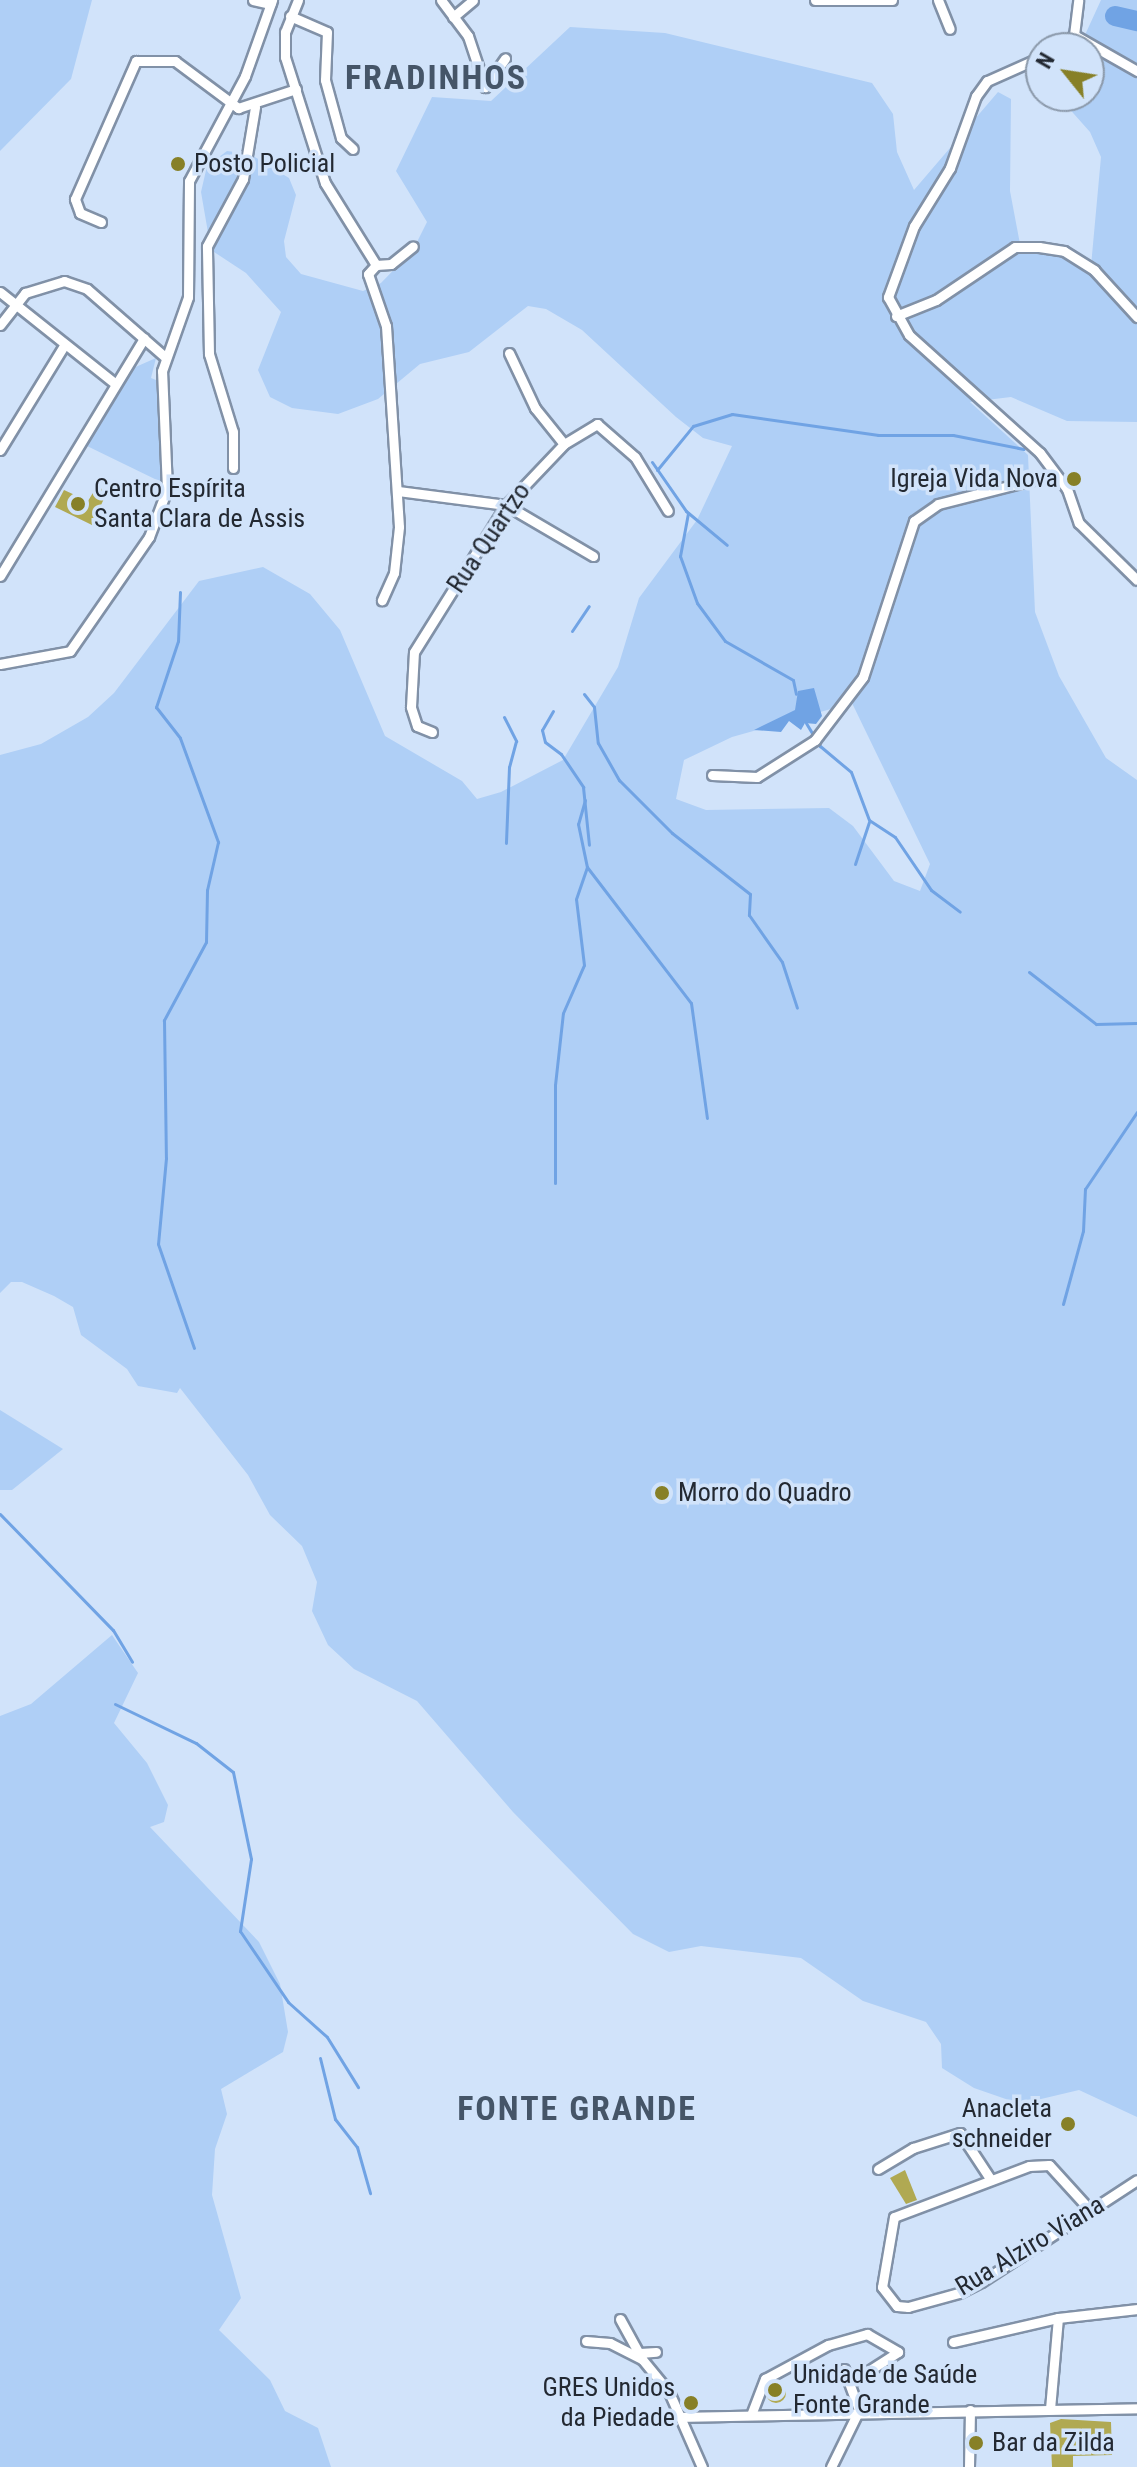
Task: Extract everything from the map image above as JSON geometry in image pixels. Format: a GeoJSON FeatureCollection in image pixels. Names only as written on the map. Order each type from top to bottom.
{"type":"FeatureCollection","features":[{"type":"Feature","properties":{"kind":"street"},"geometry":{"type":"LineString","coordinates":[[0,664],[70,651],[149,537],[167,489],[168,441],[160,401],[165,357],[188,297],[189,181],[230,106],[272,2],[253,0]]}},
{"type":"Feature","properties":{"kind":"street"},"geometry":{"type":"LineString","coordinates":[[298,0],[290,16],[285,57],[325,183],[376,265]]}},
{"type":"Feature","properties":{"kind":"street"},"geometry":{"type":"LineString","coordinates":[[441,0],[468,36],[485,87],[505,58]]}},
{"type":"Feature","properties":{"kind":"street"},"geometry":{"type":"LineString","coordinates":[[453,17],[473,0]]}},
{"type":"Feature","properties":{"kind":"street"},"geometry":{"type":"LineString","coordinates":[[815,0],[892,0]]}},
{"type":"Feature","properties":{"kind":"street"},"geometry":{"type":"LineString","coordinates":[[938,0],[950,29]]}},
{"type":"Feature","properties":{"kind":"street"},"geometry":{"type":"LineString","coordinates":[[1074,32],[1078,0]]}},
{"type":"Feature","properties":{"kind":"street"},"geometry":{"type":"LineString","coordinates":[[290,16],[327,32],[325,80],[341,138],[353,149]]}},
{"type":"Feature","properties":{"kind":"street"},"geometry":{"type":"LineString","coordinates":[[1105,53],[1137,71]]}},
{"type":"Feature","properties":{"kind":"street"},"geometry":{"type":"LineString","coordinates":[[101,222],[80,213],[75,199],[136,61],[175,61],[230,106],[255,107],[296,89]]}},
{"type":"Feature","properties":{"kind":"street"},"geometry":{"type":"LineString","coordinates":[[1025,64],[987,81],[976,96],[950,168],[897,264],[888,297],[909,335],[1040,453],[1053,475],[1067,489],[1079,523],[1137,580]]}},
{"type":"Feature","properties":{"kind":"street"},"geometry":{"type":"LineString","coordinates":[[233,468],[233,432],[209,354],[207,246],[249,161],[255,107]]}},
{"type":"Feature","properties":{"kind":"street"},"geometry":{"type":"LineString","coordinates":[[382,600],[398,550],[398,491],[386,326],[368,274],[376,265],[391,264],[413,246]]}},
{"type":"Feature","properties":{"kind":"street"},"geometry":{"type":"LineString","coordinates":[[896,316],[936,300],[1015,247],[1039,247],[1064,251],[1094,270],[1137,317]]}},
{"type":"Feature","properties":{"kind":"street"},"geometry":{"type":"LineString","coordinates":[[0,325],[14,303],[45,284],[75,283],[165,357]]}},
{"type":"Feature","properties":{"kind":"street"},"geometry":{"type":"LineString","coordinates":[[0,292],[113,382]]}},
{"type":"Feature","properties":{"kind":"street"},"geometry":{"type":"LineString","coordinates":[[0,576],[113,382],[144,338]]}},
{"type":"Feature","properties":{"kind":"street"},"geometry":{"type":"LineString","coordinates":[[0,450],[65,344]]}},
{"type":"Feature","properties":{"kind":"street"},"geometry":{"type":"LineString","coordinates":[[509,353],[535,408],[564,444]]}},
{"type":"Feature","properties":{"kind":"street","name":"Rua Quartzo"},"geometry":{"type":"LineString","coordinates":[[432,732],[417,726],[409,665],[506,505],[564,444],[597,424],[635,457],[668,511]]}},
{"type":"Feature","properties":{"kind":"street"},"geometry":{"type":"LineString","coordinates":[[712,775],[757,777],[815,740],[863,677],[914,521],[938,504],[1053,475]]}},
{"type":"Feature","properties":{"kind":"street"},"geometry":{"type":"LineString","coordinates":[[398,491],[506,505],[593,556]]}},
{"type":"Feature","properties":{"kind":"street"},"geometry":{"type":"LineString","coordinates":[[878,2169],[913,2148],[960,2133],[991,2180],[1049,2165],[1090,2210]]}},
{"type":"Feature","properties":{"kind":"street","name":"Rua Alziro Viana"},"geometry":{"type":"LineString","coordinates":[[991,2180],[894,2217],[882,2287],[897,2306],[908,2307],[959,2293],[1137,2180]]}},
{"type":"Feature","properties":{"kind":"street"},"geometry":{"type":"LineString","coordinates":[[953,2342],[1058,2318],[1137,2309]]}},
{"type":"Feature","properties":{"kind":"street"},"geometry":{"type":"LineString","coordinates":[[1050,2409],[1058,2318]]}},
{"type":"Feature","properties":{"kind":"street"},"geometry":{"type":"LineString","coordinates":[[620,2319],[681,2417],[702,2467]]}},
{"type":"Feature","properties":{"kind":"street"},"geometry":{"type":"LineString","coordinates":[[751,2415],[759,2389],[773,2373],[850,2336],[870,2335],[898,2352],[851,2382]]}},
{"type":"Feature","properties":{"kind":"street"},"geometry":{"type":"LineString","coordinates":[[586,2341],[610,2343],[641,2356],[656,2352]]}},
{"type":"Feature","properties":{"kind":"street"},"geometry":{"type":"LineString","coordinates":[[831,2467],[859,2410],[844,2369]]}},
{"type":"Feature","properties":{"kind":"street"},"geometry":{"type":"LineString","coordinates":[[681,2417],[859,2410],[1137,2408]]}},
{"type":"Feature","properties":{"kind":"street"},"geometry":{"type":"LineString","coordinates":[[969,2467],[970,2410]]}},
{"type":"Feature","properties":{"kind":"shaded area"},"geometry":{"type":"Polygon","coordinates":[[[0,0],[92,0],[71,79],[0,151],[0,0]]]}},
{"type":"Feature","properties":{"kind":"shaded area"},"geometry":{"type":"Polygon","coordinates":[[[1101,0],[1137,0],[1137,422],[1067,421],[1011,397],[970,402],[1028,455],[1035,612],[1059,676],[1106,758],[1137,780],[1137,2117],[1079,2090],[1020,2104],[974,2088],[942,2068],[941,2044],[926,2022],[863,2001],[801,1958],[701,1946],[669,1952],[633,1934],[513,1812],[417,1701],[354,1669],[328,1645],[312,1611],[317,1582],[302,1546],[270,1515],[248,1475],[180,1388],[177,1393],[138,1386],[127,1369],[81,1335],[73,1307],[54,1296],[22,1282],[11,1282],[0,1293],[0,755],[41,744],[88,717],[114,693],[199,581],[263,567],[310,594],[340,630],[385,736],[462,781],[477,799],[501,792],[563,760],[618,667],[639,598],[697,520],[732,446],[703,438],[582,330],[546,309],[528,306],[469,352],[420,364],[378,399],[338,414],[292,408],[270,397],[258,370],[281,312],[246,273],[211,250],[201,192],[207,166],[227,151],[250,154],[289,178],[296,195],[284,241],[286,257],[301,274],[363,291],[381,283],[413,250],[427,222],[396,171],[432,97],[491,101],[570,27],[665,33],[872,83],[893,114],[897,152],[914,190],[998,92],[1011,99],[1010,191],[1020,244],[1091,266],[1101,157],[1090,132],[1072,112],[1105,112],[1105,32],[1086,32],[1101,0]],[[852,703],[732,737],[684,760],[676,799],[706,810],[829,808],[853,826],[894,881],[920,891],[930,864],[852,703]]]}},
{"type":"Feature","properties":{"kind":"shaded area"},"geometry":{"type":"Polygon","coordinates":[[[156,358],[151,378],[156,380],[163,436],[161,482],[87,446],[131,369],[156,358]]]}},
{"type":"Feature","properties":{"kind":"shaded area"},"geometry":{"type":"Polygon","coordinates":[[[0,1410],[63,1449],[12,1490],[0,1490],[0,1410]]]}},
{"type":"Feature","properties":{"kind":"shaded area"},"geometry":{"type":"Polygon","coordinates":[[[112,1635],[138,1673],[114,1723],[147,1763],[168,1805],[164,1822],[150,1827],[259,1942],[280,1984],[288,2032],[283,2052],[221,2089],[227,2114],[215,2149],[212,2195],[241,2298],[219,2330],[270,2380],[285,2411],[318,2428],[331,2467],[0,2467],[0,1716],[31,1704],[112,1635]]]}},
{"type":"Feature","properties":{"kind":"water"},"geometry":{"type":"Polygon","coordinates":[[[814,688],[822,716],[816,724],[805,723],[801,730],[789,721],[781,732],[754,730],[795,710],[798,691],[814,688]]]}},
{"type":"Feature","properties":{"kind":"building","name":"Centro Espírita Santa Clara de Assis"},"geometry":{"type":"Polygon","coordinates":[[[97,486],[107,492],[92,525],[55,507],[64,490],[88,501],[97,486]]]}},
{"type":"Feature","properties":{"kind":"building"},"geometry":{"type":"Polygon","coordinates":[[[905,2170],[917,2200],[906,2204],[890,2178],[905,2170]]]}},
{"type":"Feature","properties":{"kind":"building","name":"Unidade de Saúde Fonte Grande"},"geometry":{"type":"Polygon","coordinates":[[[776,2383],[783,2386],[786,2393],[783,2400],[776,2403],[769,2400],[766,2393],[769,2386],[776,2383]]]}},
{"type":"Feature","properties":{"kind":"building"},"geometry":{"type":"Polygon","coordinates":[[[1061,2419],[1111,2422],[1112,2455],[1073,2456],[1073,2467],[1052,2467],[1050,2423],[1061,2419]]]}},
{"type":"Feature","properties":{"kind":"waterway"},"geometry":{"type":"LineString","coordinates":[[1115,16],[1137,21]]}},
{"type":"Feature","properties":{"kind":"waterway"},"geometry":{"type":"LineString","coordinates":[[657,470],[693,426],[732,414],[878,435],[953,435],[1024,449]]}},
{"type":"Feature","properties":{"kind":"waterway"},"geometry":{"type":"LineString","coordinates":[[652,462],[686,511],[727,545]]}},
{"type":"Feature","properties":{"kind":"waterway"},"geometry":{"type":"LineString","coordinates":[[688,513],[680,556],[697,603],[725,641],[793,680],[796,694]]}},
{"type":"Feature","properties":{"kind":"waterway"},"geometry":{"type":"LineString","coordinates":[[180,592],[178,641],[156,707],[180,738],[218,842],[207,890],[206,942],[164,1020],[166,1158],[158,1244],[194,1348]]}},
{"type":"Feature","properties":{"kind":"waterway"},"geometry":{"type":"LineString","coordinates":[[572,631],[589,606]]}},
{"type":"Feature","properties":{"kind":"waterway"},"geometry":{"type":"LineString","coordinates":[[584,694],[594,707],[598,743],[619,780],[672,833],[750,894],[749,915],[782,962],[797,1008]]}},
{"type":"Feature","properties":{"kind":"waterway"},"geometry":{"type":"LineString","coordinates":[[553,711],[542,730],[545,742],[561,754],[583,787],[589,845]]}},
{"type":"Feature","properties":{"kind":"waterway"},"geometry":{"type":"LineString","coordinates":[[504,717],[516,741],[509,767],[506,843]]}},
{"type":"Feature","properties":{"kind":"waterway"},"geometry":{"type":"LineString","coordinates":[[806,723],[820,746],[851,772],[869,820],[895,837],[931,890],[960,912]]}},
{"type":"Feature","properties":{"kind":"waterway"},"geometry":{"type":"LineString","coordinates":[[585,800],[578,824],[587,867],[691,1003],[707,1118]]}},
{"type":"Feature","properties":{"kind":"waterway"},"geometry":{"type":"LineString","coordinates":[[855,864],[869,822]]}},
{"type":"Feature","properties":{"kind":"waterway"},"geometry":{"type":"LineString","coordinates":[[555,1183],[555,1085],[563,1013],[584,965],[576,899],[587,867]]}},
{"type":"Feature","properties":{"kind":"waterway"},"geometry":{"type":"LineString","coordinates":[[1029,972],[1096,1024],[1137,1023]]}},
{"type":"Feature","properties":{"kind":"waterway"},"geometry":{"type":"LineString","coordinates":[[1063,1304],[1083,1231],[1085,1189],[1137,1112]]}},
{"type":"Feature","properties":{"kind":"waterway"},"geometry":{"type":"LineString","coordinates":[[0,1514],[113,1630],[132,1662]]}},
{"type":"Feature","properties":{"kind":"waterway"},"geometry":{"type":"LineString","coordinates":[[115,1704],[196,1743],[233,1772],[251,1859],[240,1931],[288,2002],[327,2037],[358,2087]]}},
{"type":"Feature","properties":{"kind":"waterway"},"geometry":{"type":"LineString","coordinates":[[320,2058],[335,2119],[357,2147],[370,2193]]}},
{"type":"Feature","properties":{"kind":"place","name":"Posto Policial"},"geometry":{"type":"Point","coordinates":[178,164]}},
{"type":"Feature","properties":{"kind":"place","name":"Igreja Vida Nova"},"geometry":{"type":"Point","coordinates":[1074,479]}},
{"type":"Feature","properties":{"kind":"place","name":"Centro Espírita Santa Clara de Assis"},"geometry":{"type":"Point","coordinates":[78,504]}},
{"type":"Feature","properties":{"kind":"place","name":"Morro do Quadro"},"geometry":{"type":"Point","coordinates":[662,1493]}},
{"type":"Feature","properties":{"kind":"place","name":"Anacleta schneider"},"geometry":{"type":"Point","coordinates":[1068,2124]}},
{"type":"Feature","properties":{"kind":"place","name":"Unidade de Saúde Fonte Grande"},"geometry":{"type":"Point","coordinates":[775,2390]}},
{"type":"Feature","properties":{"kind":"place","name":"GRES Unidos da Piedade"},"geometry":{"type":"Point","coordinates":[691,2403]}},
{"type":"Feature","properties":{"kind":"place","name":"Bar da Zilda"},"geometry":{"type":"Point","coordinates":[976,2443]}},
{"type":"Feature","properties":{"kind":"district","name":"FRADINHOS"},"geometry":{"type":"Point","coordinates":[436,78]}},
{"type":"Feature","properties":{"kind":"district","name":"FONTE GRANDE"},"geometry":{"type":"Point","coordinates":[577,2109]}}]}
